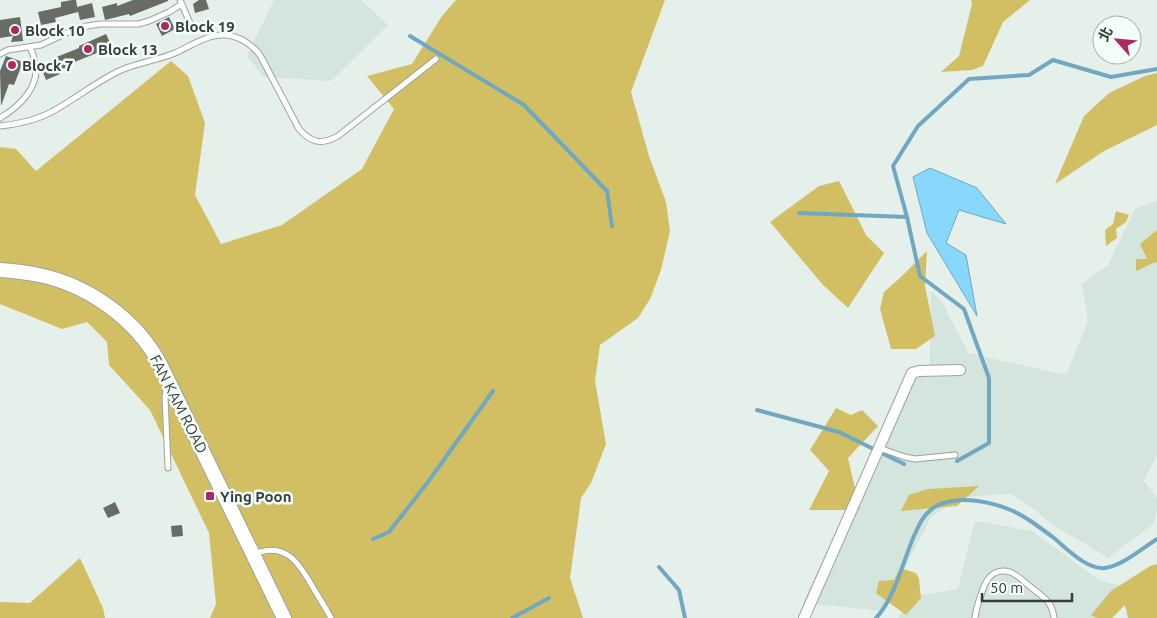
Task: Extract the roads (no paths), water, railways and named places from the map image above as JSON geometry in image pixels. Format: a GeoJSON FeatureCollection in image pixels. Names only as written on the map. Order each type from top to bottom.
{"type":"FeatureCollection","features":[{"type":"Feature","properties":{"kind":"main road","name":"FAN KAM ROAD"},"geometry":{"type":"LineString","coordinates":[[0,270],[25,272],[47,277],[71,286],[102,302],[122,316],[139,333],[156,356],[170,383],[284,618]]}},
{"type":"Feature","properties":{"kind":"street"},"geometry":{"type":"LineString","coordinates":[[804,618],[912,373],[919,370],[960,370]]}},
{"type":"Feature","properties":{"kind":"lane"},"geometry":{"type":"LineString","coordinates":[[0,54],[8,50],[41,45],[86,26],[138,24],[149,21],[169,12],[181,2],[190,23]]}},
{"type":"Feature","properties":{"kind":"lane"},"geometry":{"type":"LineString","coordinates":[[0,126],[36,119],[54,111],[94,84],[119,71],[172,54],[205,39],[225,35],[236,37],[254,47],[299,129],[304,136],[321,142],[338,136],[436,59]]}},
{"type":"Feature","properties":{"kind":"lane"},"geometry":{"type":"LineString","coordinates":[[0,118],[10,113],[26,97],[35,79],[36,62],[30,47]]}},
{"type":"Feature","properties":{"kind":"lane"},"geometry":{"type":"LineString","coordinates":[[168,468],[165,397],[166,389],[170,383]]}},
{"type":"Feature","properties":{"kind":"lane"},"geometry":{"type":"LineString","coordinates":[[878,448],[915,459],[955,455]]}},
{"type":"Feature","properties":{"kind":"lane"},"geometry":{"type":"LineString","coordinates":[[253,554],[265,550],[274,550],[294,560],[302,568],[331,618]]}},
{"type":"Feature","properties":{"kind":"lane"},"geometry":{"type":"LineString","coordinates":[[975,618],[984,584],[993,574],[1003,571],[1018,577],[1048,602],[1053,608],[1054,618]]}},
{"type":"Feature","properties":{"kind":"water"},"geometry":{"type":"Polygon","coordinates":[[[930,168],[977,188],[1006,224],[959,210],[946,243],[966,255],[977,316],[927,233],[913,177],[930,168]]]}},
{"type":"Feature","properties":{"kind":"waterway"},"geometry":{"type":"LineString","coordinates":[[410,36],[524,105],[607,191],[612,226]]}},
{"type":"Feature","properties":{"kind":"waterway"},"geometry":{"type":"LineString","coordinates":[[957,461],[989,443],[989,378],[964,309],[920,276],[893,166],[918,126],[969,79],[1029,75],[1053,60],[1111,77],[1157,69]]}},
{"type":"Feature","properties":{"kind":"waterway"},"geometry":{"type":"LineString","coordinates":[[799,213],[907,217]]}},
{"type":"Feature","properties":{"kind":"waterway"},"geometry":{"type":"LineString","coordinates":[[373,539],[389,532],[428,482],[493,391]]}},
{"type":"Feature","properties":{"kind":"waterway"},"geometry":{"type":"LineString","coordinates":[[757,410],[839,432],[904,464]]}},
{"type":"Feature","properties":{"kind":"waterway"},"geometry":{"type":"LineString","coordinates":[[876,618],[883,610],[893,590],[922,520],[936,506],[943,503],[971,500],[1006,508],[1022,515],[1071,553],[1091,566],[1098,568],[1112,567],[1157,539]]}},
{"type":"Feature","properties":{"kind":"waterway"},"geometry":{"type":"LineString","coordinates":[[659,567],[679,590],[685,618]]}},
{"type":"Feature","properties":{"kind":"waterway"},"geometry":{"type":"LineString","coordinates":[[512,618],[549,598]]}},
{"type":"Feature","properties":{"kind":"place","name":"Block 19"},"geometry":{"type":"Point","coordinates":[165,26]}},
{"type":"Feature","properties":{"kind":"place","name":"Block 10"},"geometry":{"type":"Point","coordinates":[15,30]}},
{"type":"Feature","properties":{"kind":"place","name":"Block 13"},"geometry":{"type":"Point","coordinates":[88,49]}},
{"type":"Feature","properties":{"kind":"place","name":"Block 7"},"geometry":{"type":"Point","coordinates":[12,65]}},
{"type":"Feature","properties":{"kind":"place","name":"Ying Poon"},"geometry":{"type":"Point","coordinates":[210,496]}}]}
